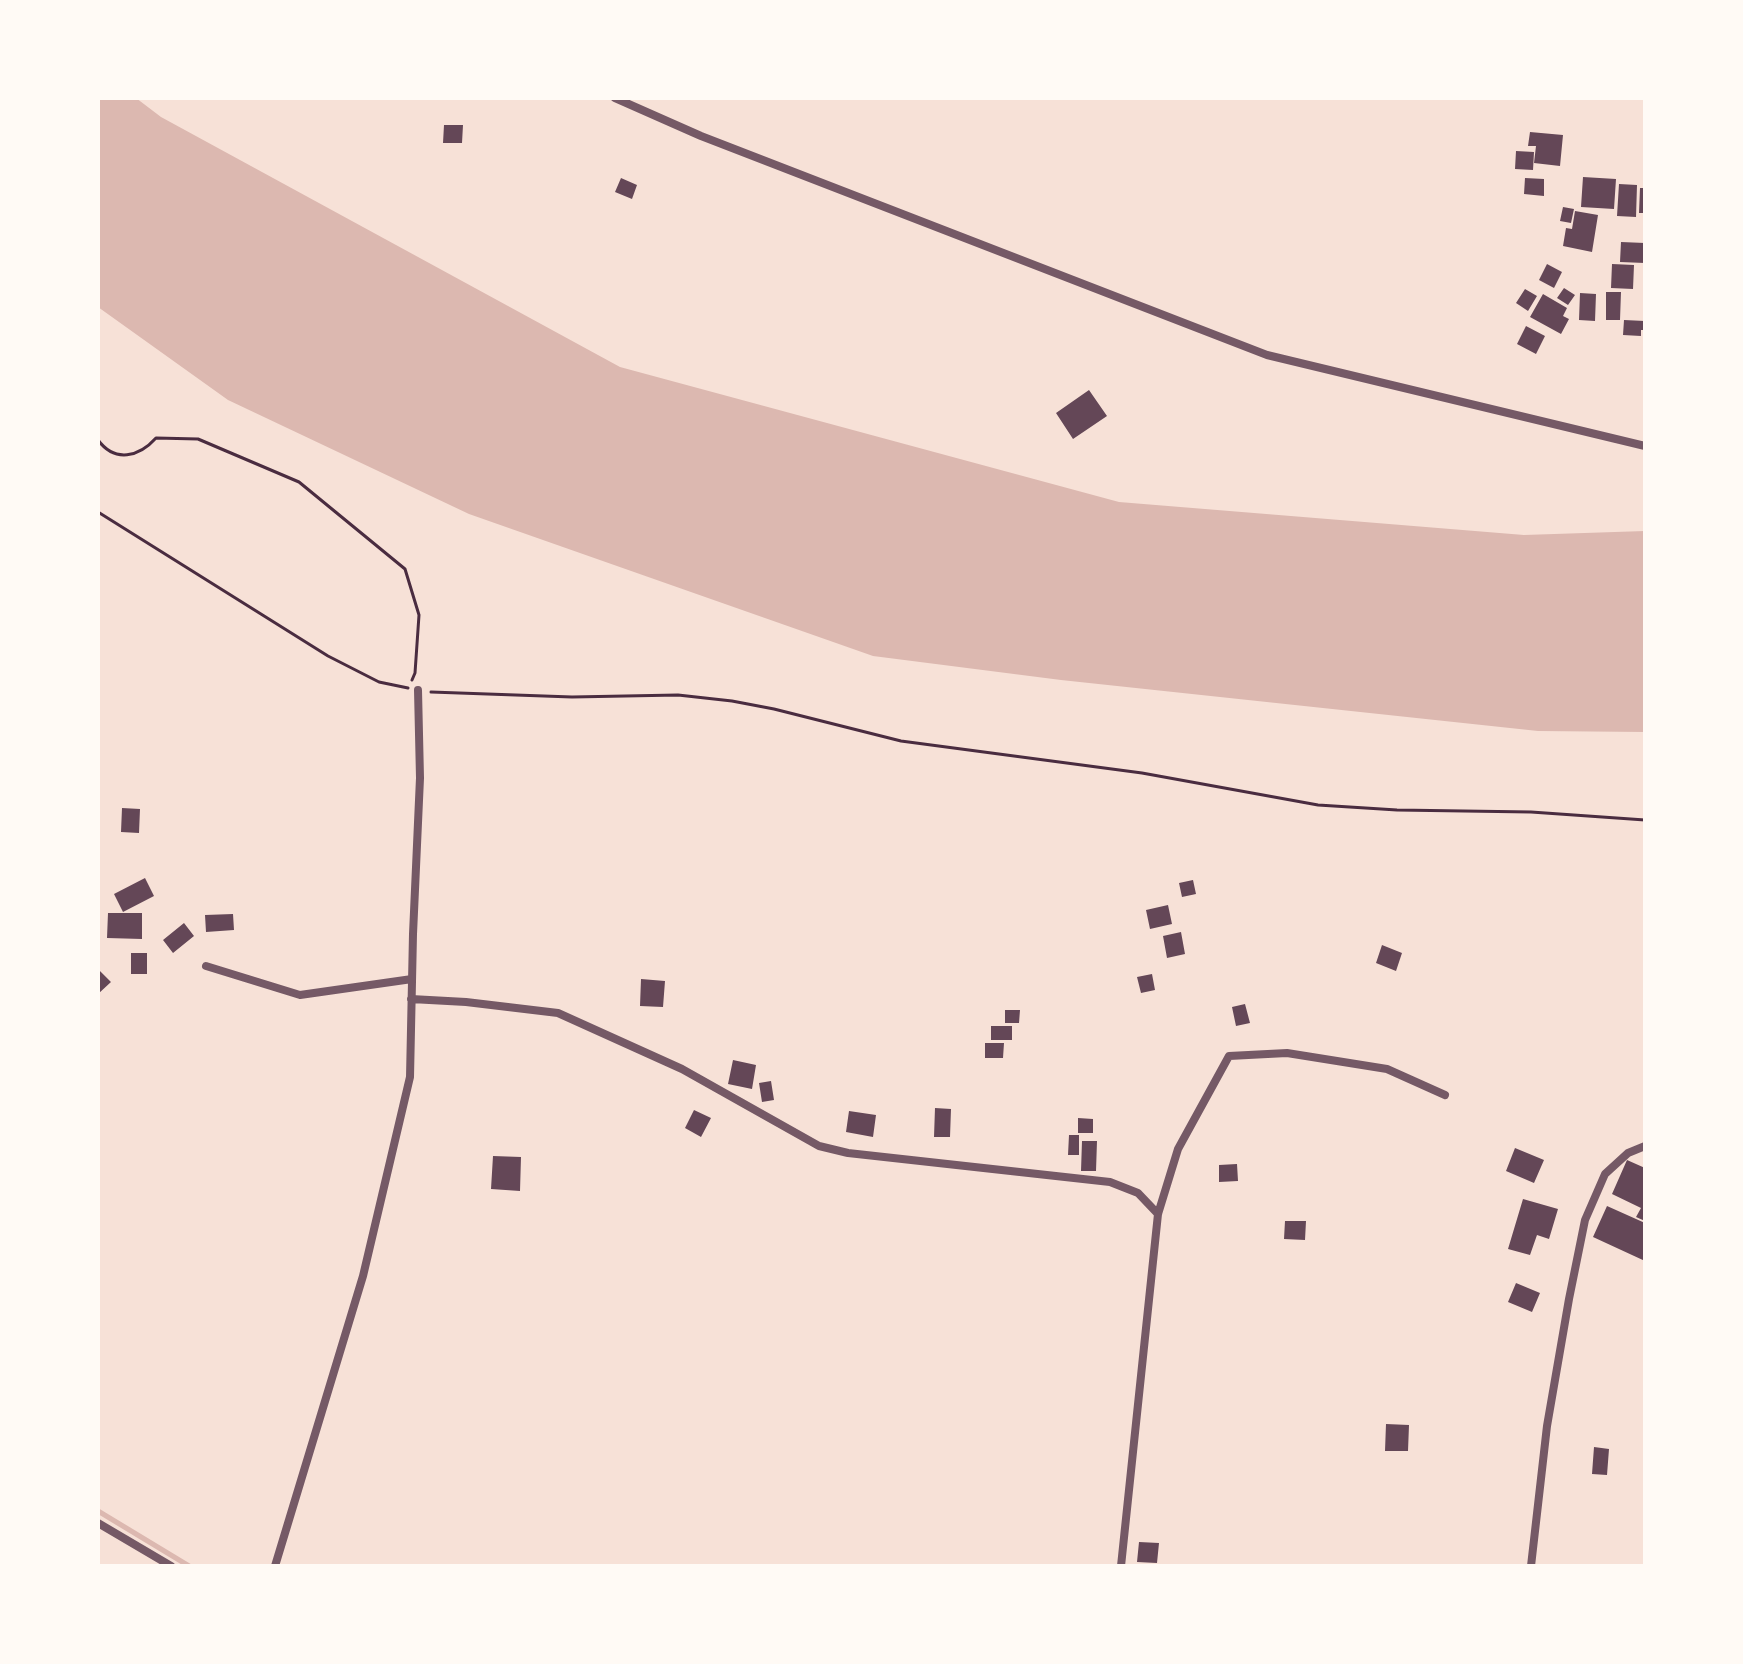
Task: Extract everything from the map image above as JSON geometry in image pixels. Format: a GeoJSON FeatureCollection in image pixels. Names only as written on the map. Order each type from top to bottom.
{"type":"FeatureCollection","features":[{"type":"Feature","properties":{"kind":"street"},"geometry":{"type":"LineString","coordinates":[[615,98],[701,136],[1267,355],[1645,446]]}},
{"type":"Feature","properties":{"kind":"street"},"geometry":{"type":"LineString","coordinates":[[275,1566],[363,1276],[410,1077],[420,778],[418,690]]}},
{"type":"Feature","properties":{"kind":"street"},"geometry":{"type":"LineString","coordinates":[[206,966],[300,995],[412,979]]}},
{"type":"Feature","properties":{"kind":"street"},"geometry":{"type":"LineString","coordinates":[[411,999],[558,1013],[682,1069],[819,1146],[848,1153],[1110,1182],[1138,1193],[1158,1214]]}},
{"type":"Feature","properties":{"kind":"street"},"geometry":{"type":"LineString","coordinates":[[1121,1566],[1158,1214],[1178,1149],[1229,1056],[1287,1053],[1387,1069],[1445,1095]]}},
{"type":"Feature","properties":{"kind":"street"},"geometry":{"type":"LineString","coordinates":[[1531,1566],[1550,1412],[1585,1220],[1605,1174],[1628,1153],[1645,1146]]}},
{"type":"Feature","properties":{"kind":"street"},"geometry":{"type":"LineString","coordinates":[[98,1523],[171,1566]]}},
{"type":"Feature","properties":{"kind":"path"},"geometry":{"type":"LineString","coordinates":[[98,440],[115,455],[129,455],[147,448],[156,438],[198,439],[299,482],[405,569],[419,615],[415,673],[409,688],[379,682],[328,656],[98,512]]}},
{"type":"Feature","properties":{"kind":"path"},"geometry":{"type":"LineString","coordinates":[[418,690],[572,697],[678,695],[718,699],[774,709],[901,741],[1142,773],[1318,805],[1397,810],[1531,812],[1645,820]]}},
{"type":"Feature","properties":{"kind":"shaded area"},"geometry":{"type":"Polygon","coordinates":[[[98,98],[136,98],[161,117],[620,367],[1119,502],[1524,535],[1645,531],[1645,732],[1538,731],[1061,680],[873,656],[469,514],[228,400],[98,307],[98,98]]]}},
{"type":"Feature","properties":{"kind":"building"},"geometry":{"type":"Polygon","coordinates":[[[444,125],[463,125],[462,143],[443,143],[444,125]]]}},
{"type":"Feature","properties":{"kind":"building"},"geometry":{"type":"Polygon","coordinates":[[[1530,132],[1563,135],[1560,166],[1534,163],[1536,146],[1528,146],[1530,132]]]}},
{"type":"Feature","properties":{"kind":"building"},"geometry":{"type":"Polygon","coordinates":[[[1516,151],[1534,152],[1533,170],[1515,169],[1516,151]]]}},
{"type":"Feature","properties":{"kind":"building"},"geometry":{"type":"Polygon","coordinates":[[[1583,177],[1616,179],[1614,209],[1581,207],[1583,177]]]}},
{"type":"Feature","properties":{"kind":"building"},"geometry":{"type":"Polygon","coordinates":[[[621,178],[637,185],[632,199],[615,192],[621,178]]]}},
{"type":"Feature","properties":{"kind":"building"},"geometry":{"type":"Polygon","coordinates":[[[1525,178],[1544,179],[1544,196],[1524,194],[1525,178]]]}},
{"type":"Feature","properties":{"kind":"building"},"geometry":{"type":"Polygon","coordinates":[[[1619,184],[1637,185],[1636,217],[1617,216],[1619,184]]]}},
{"type":"Feature","properties":{"kind":"building"},"geometry":{"type":"Polygon","coordinates":[[[1640,188],[1645,188],[1645,213],[1639,213],[1640,188]]]}},
{"type":"Feature","properties":{"kind":"building"},"geometry":{"type":"Polygon","coordinates":[[[1563,207],[1574,209],[1571,223],[1560,221],[1563,207]]]}},
{"type":"Feature","properties":{"kind":"building"},"geometry":{"type":"Polygon","coordinates":[[[1575,211],[1598,215],[1592,252],[1563,246],[1566,228],[1572,229],[1575,211]]]}},
{"type":"Feature","properties":{"kind":"building"},"geometry":{"type":"Polygon","coordinates":[[[1621,242],[1645,243],[1645,263],[1620,262],[1621,242]]]}},
{"type":"Feature","properties":{"kind":"building"},"geometry":{"type":"Polygon","coordinates":[[[1547,264],[1562,272],[1554,288],[1539,280],[1547,264]]]}},
{"type":"Feature","properties":{"kind":"building"},"geometry":{"type":"Polygon","coordinates":[[[1612,264],[1634,265],[1633,289],[1611,288],[1612,264]]]}},
{"type":"Feature","properties":{"kind":"building"},"geometry":{"type":"Polygon","coordinates":[[[1564,288],[1575,295],[1568,305],[1557,298],[1564,288]]]}},
{"type":"Feature","properties":{"kind":"building"},"geometry":{"type":"Polygon","coordinates":[[[1525,289],[1537,296],[1528,311],[1516,303],[1525,289]]]}},
{"type":"Feature","properties":{"kind":"building"},"geometry":{"type":"Polygon","coordinates":[[[1606,292],[1621,292],[1620,320],[1606,320],[1606,292]]]}},
{"type":"Feature","properties":{"kind":"building"},"geometry":{"type":"Polygon","coordinates":[[[1580,293],[1596,294],[1595,321],[1579,320],[1580,293]]]}},
{"type":"Feature","properties":{"kind":"building"},"geometry":{"type":"Polygon","coordinates":[[[1543,294],[1567,308],[1563,316],[1569,319],[1561,334],[1530,317],[1543,294]]]}},
{"type":"Feature","properties":{"kind":"building"},"geometry":{"type":"Polygon","coordinates":[[[1624,320],[1645,321],[1641,336],[1623,335],[1624,320]]]}},
{"type":"Feature","properties":{"kind":"building"},"geometry":{"type":"Polygon","coordinates":[[[1526,326],[1545,336],[1536,354],[1517,344],[1526,326]]]}},
{"type":"Feature","properties":{"kind":"building"},"geometry":{"type":"Polygon","coordinates":[[[1089,390],[1107,416],[1073,439],[1056,413],[1089,390]]]}},
{"type":"Feature","properties":{"kind":"building"},"geometry":{"type":"Polygon","coordinates":[[[122,808],[140,809],[139,833],[121,832],[122,808]]]}},
{"type":"Feature","properties":{"kind":"building"},"geometry":{"type":"Polygon","coordinates":[[[145,878],[154,896],[123,912],[114,894],[145,878]]]}},
{"type":"Feature","properties":{"kind":"building"},"geometry":{"type":"Polygon","coordinates":[[[1193,880],[1196,894],[1182,897],[1179,883],[1193,880]]]}},
{"type":"Feature","properties":{"kind":"building"},"geometry":{"type":"Polygon","coordinates":[[[1168,905],[1172,924],[1150,929],[1146,910],[1168,905]]]}},
{"type":"Feature","properties":{"kind":"building"},"geometry":{"type":"Polygon","coordinates":[[[108,913],[142,913],[142,939],[107,938],[108,913]]]}},
{"type":"Feature","properties":{"kind":"building"},"geometry":{"type":"Polygon","coordinates":[[[233,914],[234,930],[206,932],[205,915],[233,914]]]}},
{"type":"Feature","properties":{"kind":"building"},"geometry":{"type":"Polygon","coordinates":[[[184,923],[194,936],[173,953],[163,940],[184,923]]]}},
{"type":"Feature","properties":{"kind":"building"},"geometry":{"type":"Polygon","coordinates":[[[1181,932],[1185,954],[1167,958],[1163,936],[1181,932]]]}},
{"type":"Feature","properties":{"kind":"building"},"geometry":{"type":"Polygon","coordinates":[[[1382,945],[1402,953],[1396,971],[1376,963],[1382,945]]]}},
{"type":"Feature","properties":{"kind":"building"},"geometry":{"type":"Polygon","coordinates":[[[131,953],[147,953],[147,974],[131,974],[131,953]]]}},
{"type":"Feature","properties":{"kind":"building"},"geometry":{"type":"Polygon","coordinates":[[[98,969],[111,982],[98,994],[98,969]]]}},
{"type":"Feature","properties":{"kind":"building"},"geometry":{"type":"Polygon","coordinates":[[[1152,974],[1155,990],[1141,993],[1137,977],[1152,974]]]}},
{"type":"Feature","properties":{"kind":"building"},"geometry":{"type":"Polygon","coordinates":[[[641,979],[665,981],[663,1007],[640,1006],[641,979]]]}},
{"type":"Feature","properties":{"kind":"building"},"geometry":{"type":"Polygon","coordinates":[[[1245,1004],[1250,1023],[1236,1026],[1232,1007],[1245,1004]]]}},
{"type":"Feature","properties":{"kind":"building"},"geometry":{"type":"Polygon","coordinates":[[[1005,1010],[1020,1010],[1019,1023],[1005,1023],[1005,1010]]]}},
{"type":"Feature","properties":{"kind":"building"},"geometry":{"type":"Polygon","coordinates":[[[991,1026],[1012,1026],[1012,1040],[991,1040],[991,1026]]]}},
{"type":"Feature","properties":{"kind":"building"},"geometry":{"type":"Polygon","coordinates":[[[985,1043],[1004,1043],[1003,1058],[985,1058],[985,1043]]]}},
{"type":"Feature","properties":{"kind":"building"},"geometry":{"type":"Polygon","coordinates":[[[733,1060],[756,1065],[752,1089],[728,1084],[733,1060]]]}},
{"type":"Feature","properties":{"kind":"building"},"geometry":{"type":"Polygon","coordinates":[[[771,1081],[774,1100],[762,1102],[759,1083],[771,1081]]]}},
{"type":"Feature","properties":{"kind":"building"},"geometry":{"type":"Polygon","coordinates":[[[935,1108],[951,1109],[950,1137],[934,1137],[935,1108]]]}},
{"type":"Feature","properties":{"kind":"building"},"geometry":{"type":"Polygon","coordinates":[[[694,1110],[711,1118],[701,1137],[685,1128],[694,1110]]]}},
{"type":"Feature","properties":{"kind":"building"},"geometry":{"type":"Polygon","coordinates":[[[849,1111],[876,1115],[873,1137],[846,1132],[849,1111]]]}},
{"type":"Feature","properties":{"kind":"building"},"geometry":{"type":"Polygon","coordinates":[[[1078,1118],[1093,1119],[1093,1133],[1078,1133],[1078,1118]]]}},
{"type":"Feature","properties":{"kind":"building"},"geometry":{"type":"Polygon","coordinates":[[[1069,1135],[1079,1135],[1079,1155],[1068,1155],[1069,1135]]]}},
{"type":"Feature","properties":{"kind":"building"},"geometry":{"type":"Polygon","coordinates":[[[1082,1141],[1097,1141],[1096,1171],[1081,1171],[1082,1141]]]}},
{"type":"Feature","properties":{"kind":"building"},"geometry":{"type":"Polygon","coordinates":[[[1515,1148],[1544,1160],[1534,1183],[1506,1171],[1515,1148]]]}},
{"type":"Feature","properties":{"kind":"building"},"geometry":{"type":"Polygon","coordinates":[[[493,1156],[521,1157],[520,1191],[491,1189],[493,1156]]]}},
{"type":"Feature","properties":{"kind":"building"},"geometry":{"type":"Polygon","coordinates":[[[1627,1160],[1645,1168],[1645,1221],[1636,1217],[1641,1208],[1612,1194],[1627,1160]]]}},
{"type":"Feature","properties":{"kind":"building"},"geometry":{"type":"Polygon","coordinates":[[[1237,1164],[1238,1181],[1219,1182],[1219,1165],[1237,1164]]]}},
{"type":"Feature","properties":{"kind":"building"},"geometry":{"type":"Polygon","coordinates":[[[1523,1199],[1558,1209],[1549,1239],[1537,1235],[1530,1255],[1508,1249],[1523,1199]]]}},
{"type":"Feature","properties":{"kind":"building"},"geometry":{"type":"Polygon","coordinates":[[[1607,1206],[1645,1223],[1645,1261],[1593,1237],[1607,1206]]]}},
{"type":"Feature","properties":{"kind":"building"},"geometry":{"type":"Polygon","coordinates":[[[1285,1221],[1306,1221],[1305,1240],[1284,1239],[1285,1221]]]}},
{"type":"Feature","properties":{"kind":"building"},"geometry":{"type":"Polygon","coordinates":[[[1516,1283],[1540,1293],[1532,1312],[1508,1302],[1516,1283]]]}},
{"type":"Feature","properties":{"kind":"building"},"geometry":{"type":"Polygon","coordinates":[[[1386,1424],[1409,1425],[1408,1451],[1385,1451],[1386,1424]]]}},
{"type":"Feature","properties":{"kind":"building"},"geometry":{"type":"Polygon","coordinates":[[[1594,1447],[1609,1449],[1607,1475],[1592,1474],[1594,1447]]]}},
{"type":"Feature","properties":{"kind":"building"},"geometry":{"type":"Polygon","coordinates":[[[1139,1542],[1159,1543],[1157,1563],[1137,1562],[1139,1542]]]}},
{"type":"Feature","properties":{"kind":"waterway"},"geometry":{"type":"LineString","coordinates":[[98,1511],[189,1566]]}}]}
